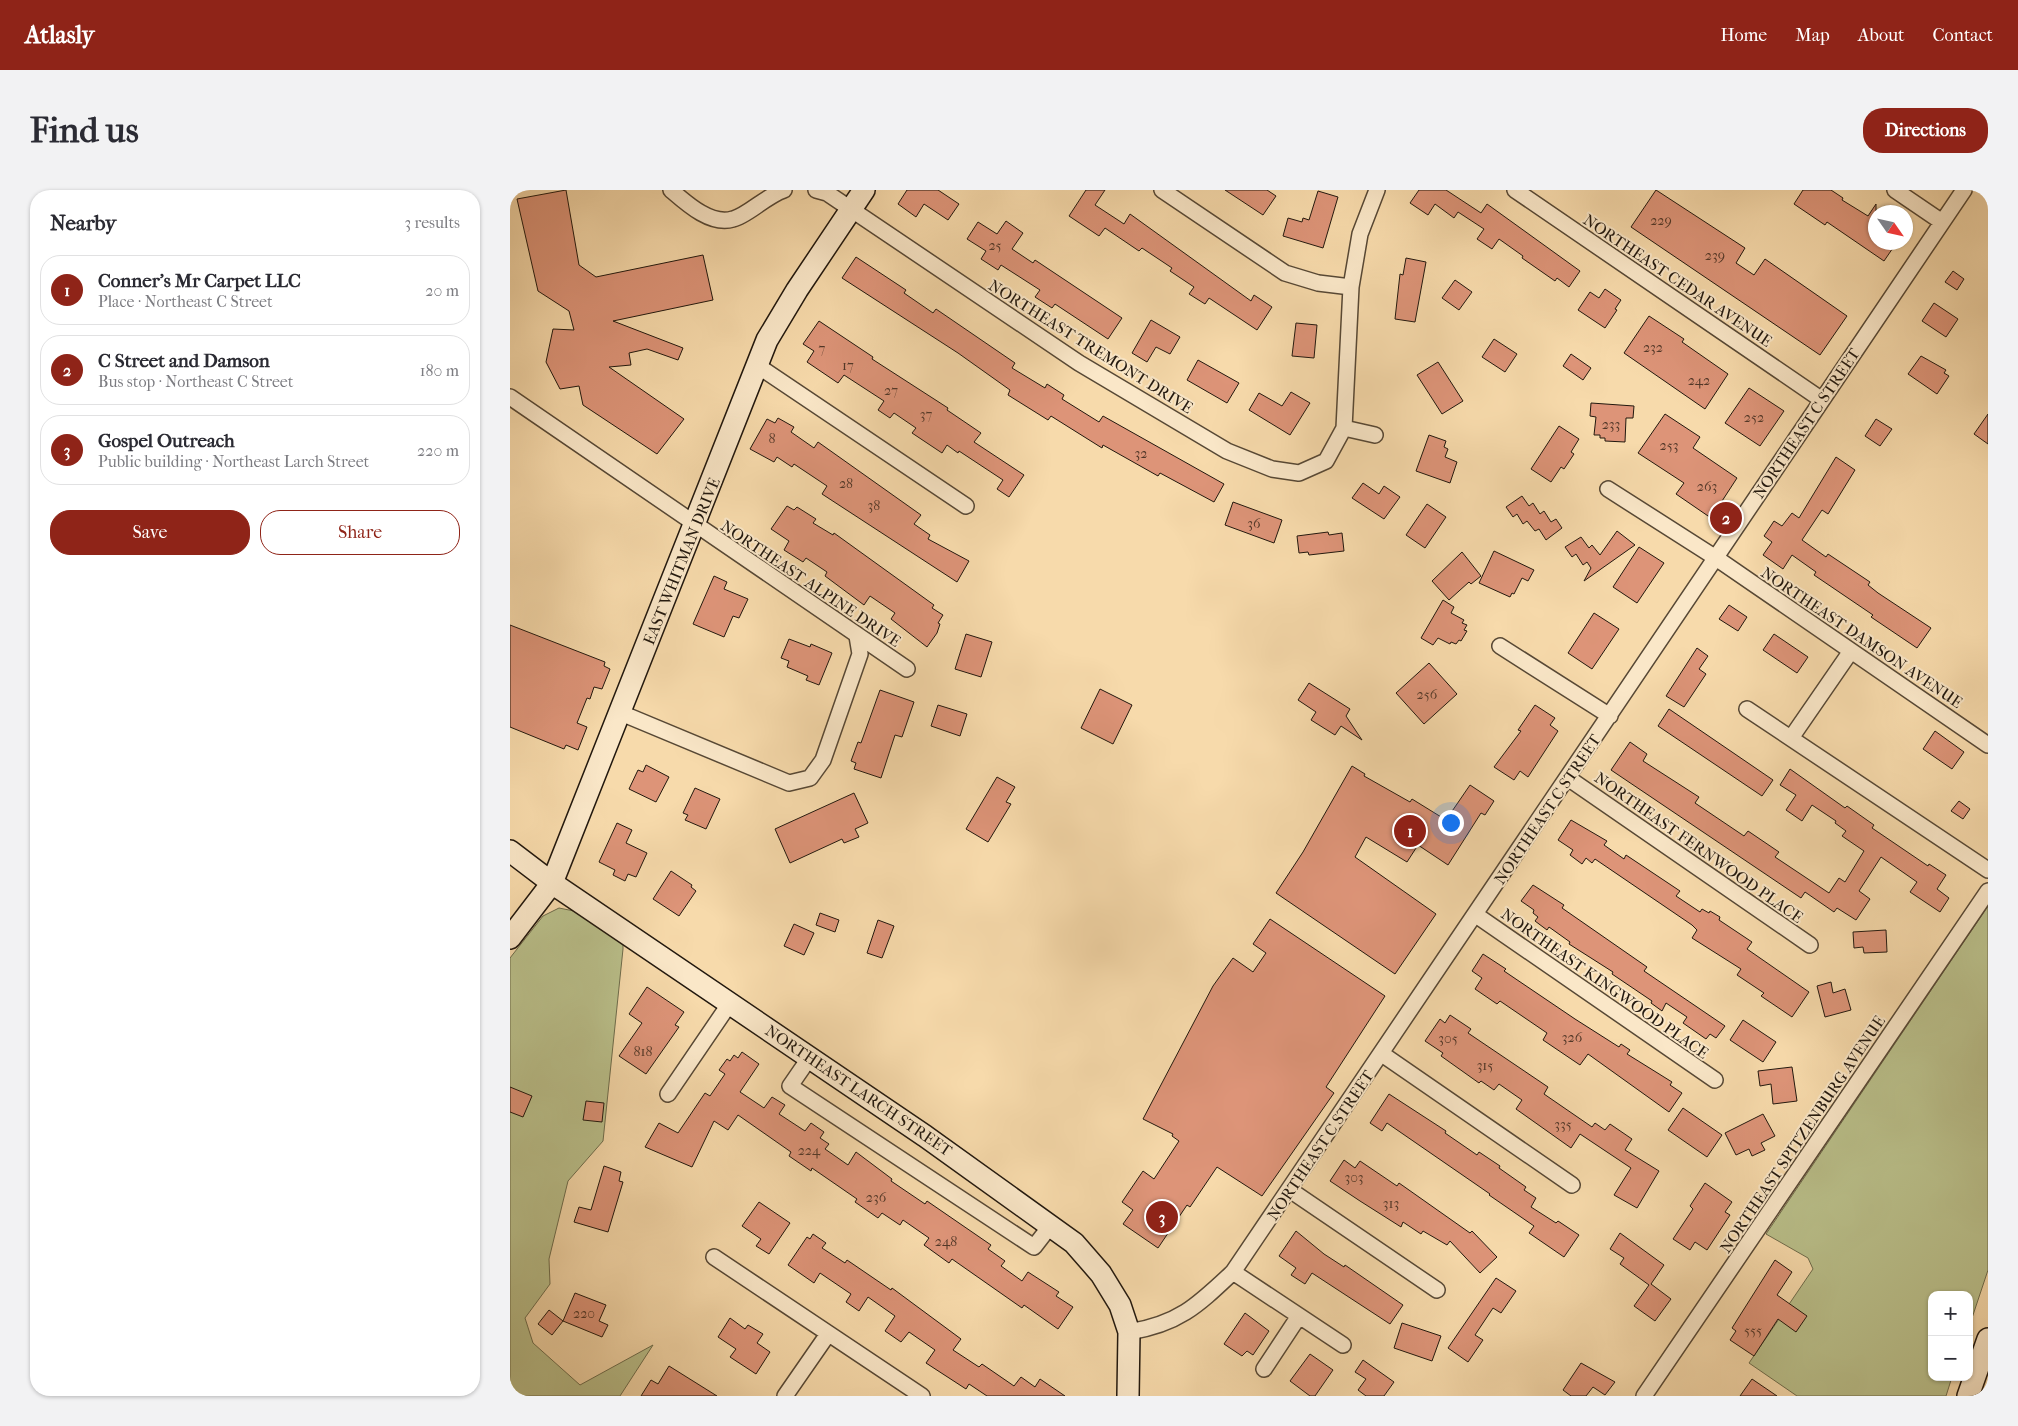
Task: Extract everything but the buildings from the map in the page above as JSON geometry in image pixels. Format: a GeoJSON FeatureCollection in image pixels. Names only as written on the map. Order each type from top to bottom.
{"type":"FeatureCollection","features":[{"type":"Feature","properties":{"kind":"main road","name":"EAST WHITMAN DRIVE"},"geometry":{"type":"LineString","coordinates":[[510,938],[552,883],[621,713],[767,340],[792,298],[864,190]]}},
{"type":"Feature","properties":{"kind":"main road","name":"NORTHEAST LARCH STREET"},"geometry":{"type":"LineString","coordinates":[[510,851],[552,883],[810,1057],[1074,1242],[1101,1274],[1120,1305],[1129,1332]]}},
{"type":"Feature","properties":{"kind":"main road"},"geometry":{"type":"LineString","coordinates":[[1128,1396],[1129,1332]]}},
{"type":"Feature","properties":{"kind":"main road"},"geometry":{"type":"LineString","coordinates":[[1968,1396],[1988,1339]]}},
{"type":"Feature","properties":{"kind":"street"},"geometry":{"type":"LineString","coordinates":[[671,190],[692,207],[714,218],[733,220],[774,194],[784,190]]}},
{"type":"Feature","properties":{"kind":"street","name":"NORTHEAST TREMONT DRIVE"},"geometry":{"type":"LineString","coordinates":[[816,190],[827,193],[1079,363],[1227,451],[1272,469],[1300,473],[1326,462],[1344,428]]}},
{"type":"Feature","properties":{"kind":"street"},"geometry":{"type":"LineString","coordinates":[[1162,190],[1285,274],[1318,283],[1351,287]]}},
{"type":"Feature","properties":{"kind":"street"},"geometry":{"type":"LineString","coordinates":[[1375,435],[1344,428],[1351,287],[1360,234],[1376,190]]}},
{"type":"Feature","properties":{"kind":"street","name":"NORTHEAST CEDAR AVENUE"},"geometry":{"type":"LineString","coordinates":[[1516,190],[1822,400]]}},
{"type":"Feature","properties":{"kind":"street"},"geometry":{"type":"LineString","coordinates":[[1895,190],[1942,222]]}},
{"type":"Feature","properties":{"kind":"street","name":"NORTHEAST C STREET"},"geometry":{"type":"LineString","coordinates":[[1129,1332],[1155,1328],[1196,1307],[1233,1272],[1476,915],[1964,190]]}},
{"type":"Feature","properties":{"kind":"street"},"geometry":{"type":"LineString","coordinates":[[758,366],[966,506]]}},
{"type":"Feature","properties":{"kind":"street","name":"NORTHEAST ALPINE DRIVE"},"geometry":{"type":"LineString","coordinates":[[510,397],[907,669]]}},
{"type":"Feature","properties":{"kind":"street","name":"NORTHEAST DAMSON AVENUE"},"geometry":{"type":"LineString","coordinates":[[1608,489],[1716,558],[1988,745]]}},
{"type":"Feature","properties":{"kind":"street"},"geometry":{"type":"LineString","coordinates":[[621,713],[789,783],[810,778],[823,760],[860,654],[857,636]]}},
{"type":"Feature","properties":{"kind":"street"},"geometry":{"type":"LineString","coordinates":[[1500,646],[1610,716]]}},
{"type":"Feature","properties":{"kind":"street"},"geometry":{"type":"LineString","coordinates":[[1791,738],[1851,651]]}},
{"type":"Feature","properties":{"kind":"street"},"geometry":{"type":"LineString","coordinates":[[1747,709],[1988,870]]}},
{"type":"Feature","properties":{"kind":"street","name":"NORTHEAST FERNWOOD PLACE"},"geometry":{"type":"LineString","coordinates":[[1568,778],[1810,944]]}},
{"type":"Feature","properties":{"kind":"street","name":"NORTHEAST SPITZENBURG AVENUE"},"geometry":{"type":"LineString","coordinates":[[1644,1396],[1988,891]]}},
{"type":"Feature","properties":{"kind":"street","name":"NORTHEAST KINGWOOD PLACE"},"geometry":{"type":"LineString","coordinates":[[1476,915],[1715,1080]]}},
{"type":"Feature","properties":{"kind":"street"},"geometry":{"type":"LineString","coordinates":[[668,1094],[730,1003]]}},
{"type":"Feature","properties":{"kind":"street"},"geometry":{"type":"LineString","coordinates":[[1382,1054],[1572,1184]]}},
{"type":"Feature","properties":{"kind":"street"},"geometry":{"type":"LineString","coordinates":[[810,1057],[790,1086],[1034,1247],[1051,1225]]}},
{"type":"Feature","properties":{"kind":"street"},"geometry":{"type":"LineString","coordinates":[[1290,1190],[1437,1290]]}},
{"type":"Feature","properties":{"kind":"street"},"geometry":{"type":"LineString","coordinates":[[714,1257],[922,1396]]}},
{"type":"Feature","properties":{"kind":"street"},"geometry":{"type":"LineString","coordinates":[[1233,1272],[1343,1345]]}},
{"type":"Feature","properties":{"kind":"street"},"geometry":{"type":"LineString","coordinates":[[1264,1369],[1299,1316]]}},
{"type":"Feature","properties":{"kind":"street"},"geometry":{"type":"LineString","coordinates":[[785,1396],[828,1334]]}},
{"type":"Feature","properties":{"kind":"green space"},"geometry":{"type":"Polygon","coordinates":[[[1988,906],[1988,1270],[1973,1315],[1973,1291],[1928,1291],[1928,1381],[1951,1381],[1946,1396],[1797,1396],[1749,1363],[1813,1269],[1808,1258],[1766,1234],[1988,906]]]}},
{"type":"Feature","properties":{"kind":"green space"},"geometry":{"type":"Polygon","coordinates":[[[559,908],[579,912],[623,944],[623,949],[603,1141],[568,1181],[549,1259],[550,1284],[525,1318],[533,1343],[580,1385],[653,1345],[620,1396],[510,1396],[510,958],[543,916],[559,908]]]}},
{"type":"Feature","properties":{"kind":"place","name":"C Street and Damson"},"geometry":{"type":"Point","coordinates":[1726,518]}},
{"type":"Feature","properties":{"kind":"place","name":"Conner's Mr Carpet LLC"},"geometry":{"type":"Point","coordinates":[1410,831]}},
{"type":"Feature","properties":{"kind":"place","name":"Gospel Outreach"},"geometry":{"type":"Point","coordinates":[1162,1217]}}]}
